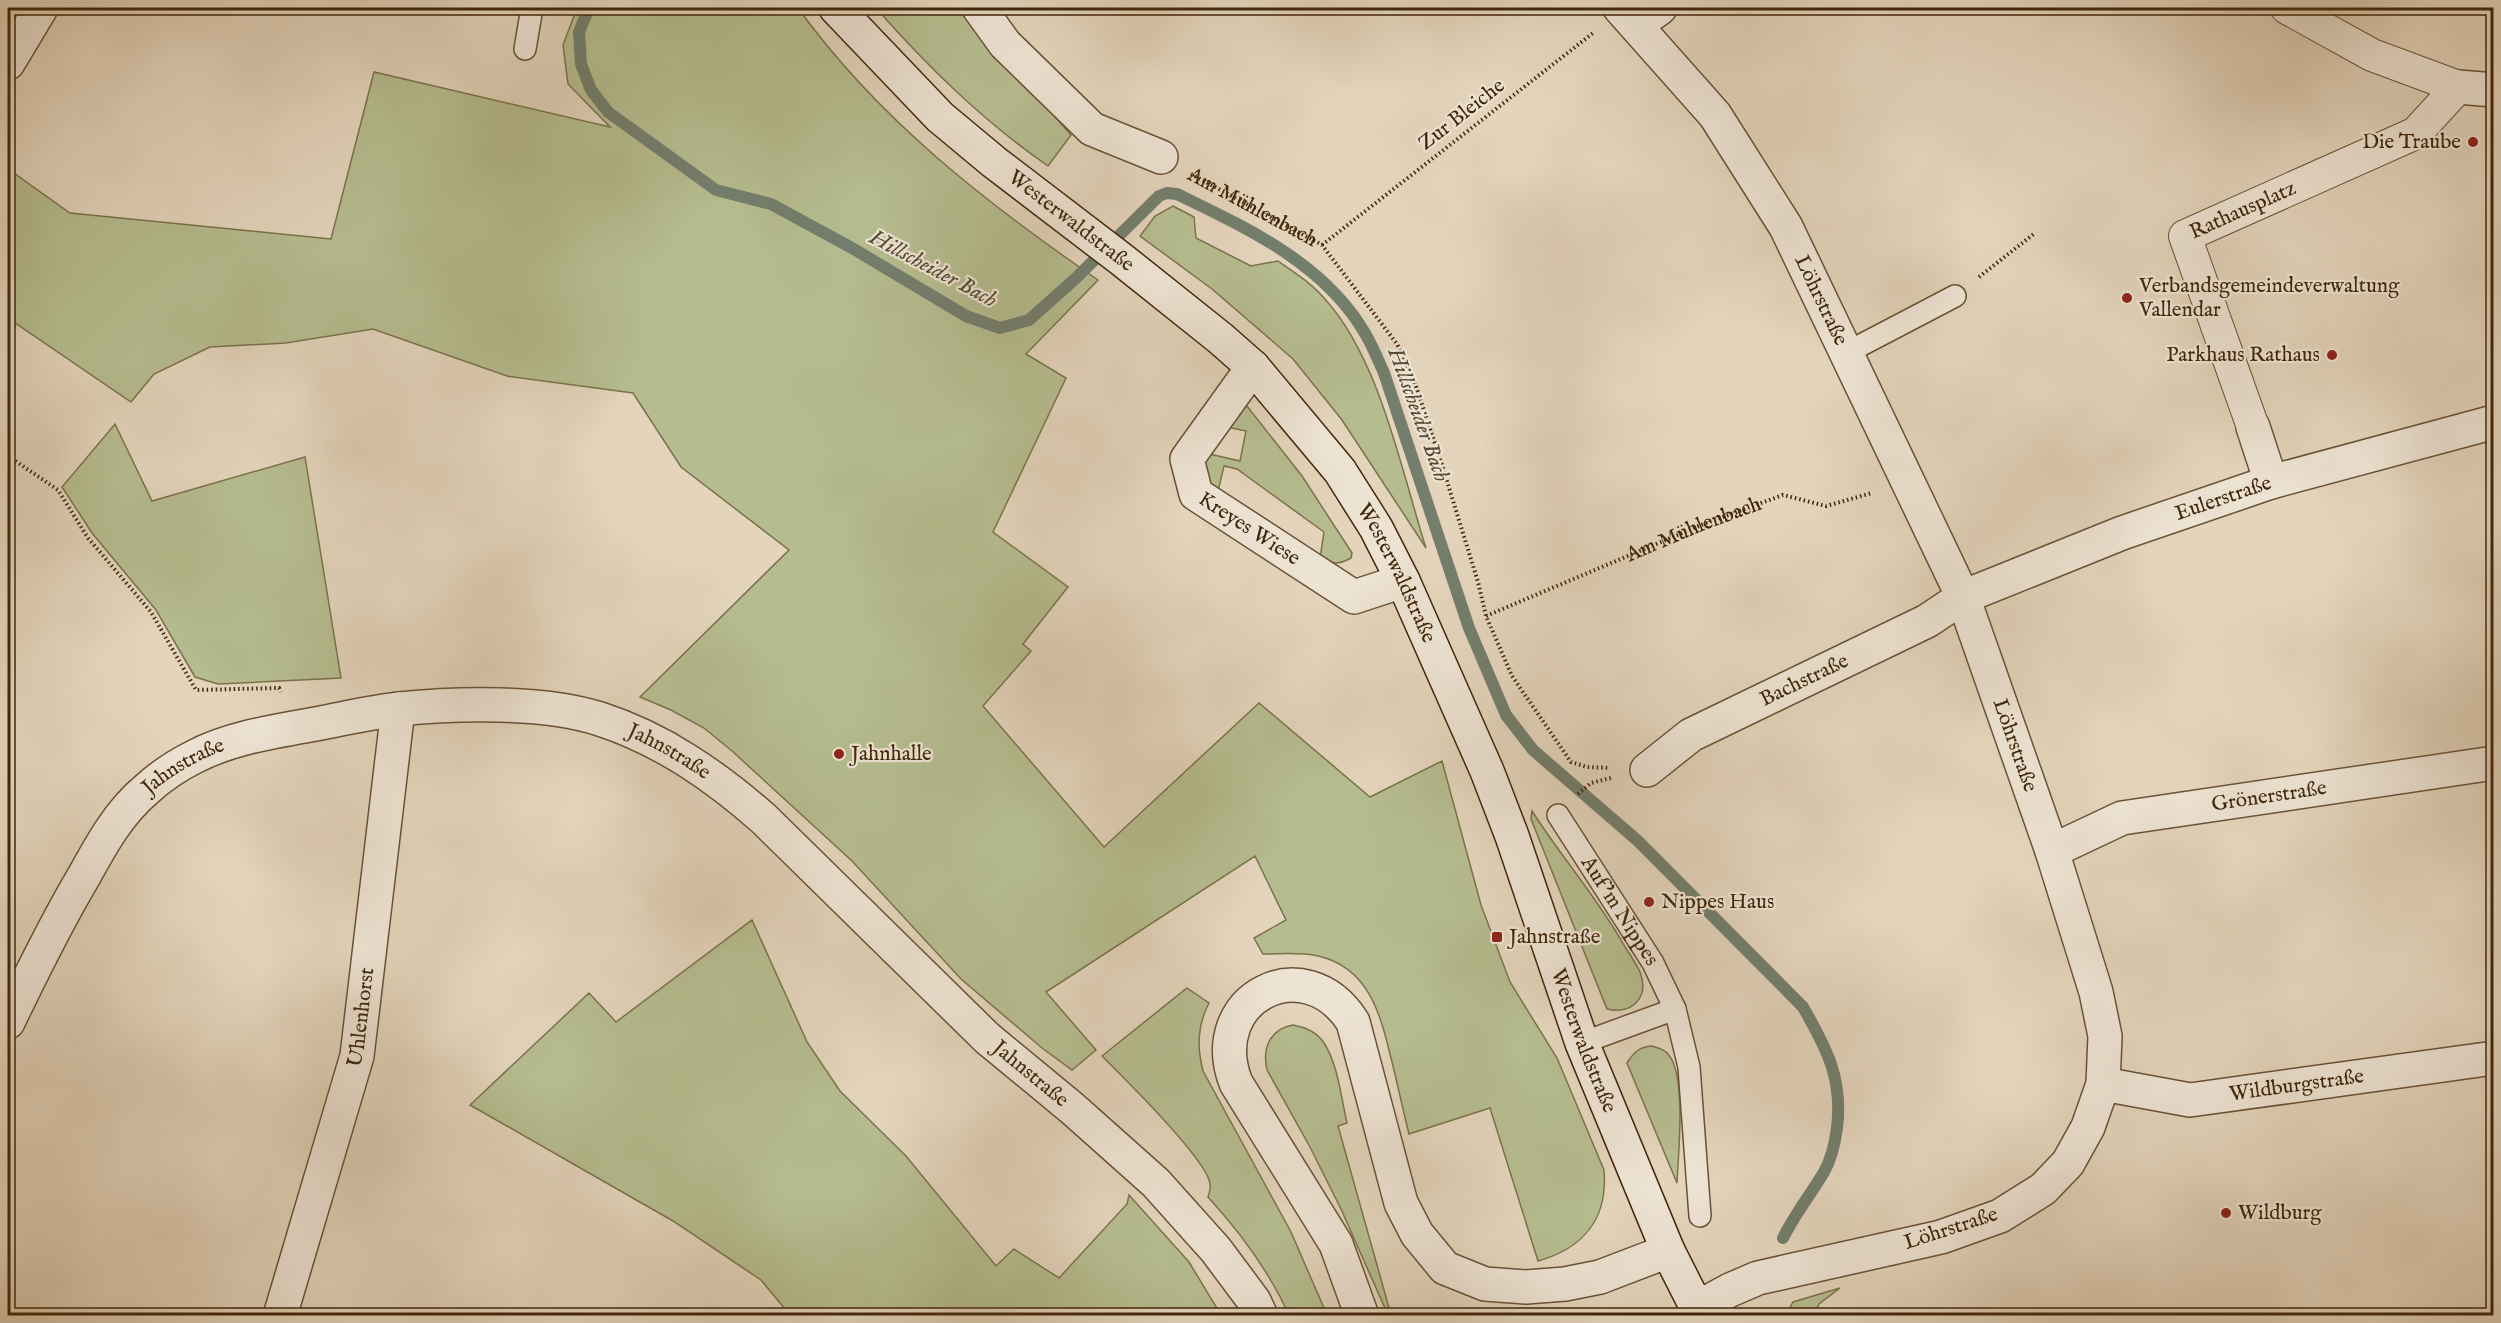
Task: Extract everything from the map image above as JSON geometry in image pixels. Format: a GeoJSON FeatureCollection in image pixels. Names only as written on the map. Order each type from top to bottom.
{"type":"FeatureCollection","features":[{"type":"Feature","properties":{"kind":"street"},"geometry":{"type":"LineString","coordinates":[[8,63],[41,8]]}},
{"type":"Feature","properties":{"kind":"street","name":"Westerwaldstraße"},"geometry":{"type":"LineString","coordinates":[[836,8],[940,117],[994,162],[1220,338],[1253,367],[1340,471],[1376,528],[1403,582],[1487,771],[1528,880],[1582,1043],[1668,1251],[1699,1312]]}},
{"type":"Feature","properties":{"kind":"street"},"geometry":{"type":"LineString","coordinates":[[979,8],[1005,44],[1092,129],[1161,157]]}},
{"type":"Feature","properties":{"kind":"street"},"geometry":{"type":"LineString","coordinates":[[2287,8],[2372,55],[2458,87],[2493,90]]}},
{"type":"Feature","properties":{"kind":"street","name":"Löhrstraße"},"geometry":{"type":"LineString","coordinates":[[1635,12],[1715,115],[1786,227],[1963,597],[2052,851],[2096,992],[2104,1036],[2103,1084],[2088,1127],[2068,1163],[2043,1189],[2000,1216],[1941,1237],[1758,1278],[1730,1290],[1699,1312]]}},
{"type":"Feature","properties":{"kind":"street","name":"Rathausplatz"},"geometry":{"type":"LineString","coordinates":[[2271,482],[2261,424],[2185,236],[2416,133],[2458,87]]}},
{"type":"Feature","properties":{"kind":"street","name":"Kreyes Wiese"},"geometry":{"type":"LineString","coordinates":[[1253,367],[1187,459],[1196,494],[1354,597],[1403,582]]}},
{"type":"Feature","properties":{"kind":"street","name":"Eulerstraße"},"geometry":{"type":"LineString","coordinates":[[1963,597],[2122,533],[2271,482],[2493,422]]}},
{"type":"Feature","properties":{"kind":"street","name":"Bachstraße"},"geometry":{"type":"LineString","coordinates":[[1647,770],[1692,735],[1927,621],[1963,597]]}},
{"type":"Feature","properties":{"kind":"street","name":"Jahnstraße"},"geometry":{"type":"LineString","coordinates":[[8,1022],[54,926],[103,841],[127,808],[147,788],[194,756],[256,735],[398,709],[482,706],[556,710],[598,719],[637,733],[689,762],[727,786],[764,819],[987,1038],[1073,1109],[1156,1183],[1216,1250],[1254,1301],[1261,1316]]}},
{"type":"Feature","properties":{"kind":"street","name":"Uhlenhorst"},"geometry":{"type":"LineString","coordinates":[[280,1316],[357,1056],[398,709]]}},
{"type":"Feature","properties":{"kind":"street","name":"Grönerstraße"},"geometry":{"type":"LineString","coordinates":[[2052,851],[2122,818],[2493,763]]}},
{"type":"Feature","properties":{"kind":"street"},"geometry":{"type":"LineString","coordinates":[[1362,1316],[1336,1244],[1236,1083],[1230,1067],[1228,1051],[1234,1024],[1242,1010],[1253,999],[1273,988],[1292,985],[1315,988],[1331,996],[1344,1008],[1353,1022],[1401,1203],[1418,1234],[1445,1268],[1485,1284],[1526,1287],[1565,1284],[1600,1277],[1668,1251]]}},
{"type":"Feature","properties":{"kind":"street","name":"Wildburgstraße"},"geometry":{"type":"LineString","coordinates":[[2103,1084],[2190,1100],[2493,1058]]}},
{"type":"Feature","properties":{"kind":"lane"},"geometry":{"type":"LineString","coordinates":[[525,49],[532,8]]}},
{"type":"Feature","properties":{"kind":"lane"},"geometry":{"type":"LineString","coordinates":[[1846,353],[1955,296]]}},
{"type":"Feature","properties":{"kind":"lane","name":"Auf'm Nippes"},"geometry":{"type":"LineString","coordinates":[[1558,815],[1653,963],[1674,1009],[1689,1067],[1700,1216]]}},
{"type":"Feature","properties":{"kind":"lane"},"geometry":{"type":"LineString","coordinates":[[1582,1043],[1674,1009]]}},
{"type":"Feature","properties":{"kind":"path","name":"Zur Bleiche"},"geometry":{"type":"LineString","coordinates":[[1322,245],[1635,12]]}},
{"type":"Feature","properties":{"kind":"path","name":"Am Mühlenbach"},"geometry":{"type":"LineString","coordinates":[[1161,157],[1322,245],[1397,344],[1414,380],[1478,582],[1486,616],[1512,676],[1559,748],[1571,762],[1587,768],[1647,770]]}},
{"type":"Feature","properties":{"kind":"path"},"geometry":{"type":"LineString","coordinates":[[1955,296],[2035,233]]}},
{"type":"Feature","properties":{"kind":"path"},"geometry":{"type":"LineString","coordinates":[[8,456],[58,490],[88,538],[151,612],[196,690]]}},
{"type":"Feature","properties":{"kind":"path","name":"Am Mühlenbach"},"geometry":{"type":"LineString","coordinates":[[1486,616],[1701,525],[1783,495],[1826,506],[1908,483]]}},
{"type":"Feature","properties":{"kind":"green space"},"geometry":{"type":"Polygon","coordinates":[[[577,8],[798,8],[863,86],[936,157],[1015,221],[1098,280],[1026,354],[1066,378],[993,532],[1068,587],[1023,644],[1031,651],[983,706],[1104,847],[1259,703],[1370,797],[1442,761],[1481,905],[1510,982],[1557,1058],[1604,1170],[1602,1203],[1590,1229],[1580,1239],[1568,1248],[1538,1261],[1490,1108],[1409,1134],[1378,1012],[1362,983],[1336,962],[1318,956],[1263,954],[1254,938],[1286,920],[1255,856],[1046,992],[1096,1050],[1072,1070],[1042,1048],[961,979],[852,861],[732,751],[704,728],[671,710],[640,697],[789,550],[681,467],[633,393],[507,376],[373,329],[286,343],[210,347],[154,374],[131,402],[8,318],[8,169],[70,213],[331,239],[374,72],[610,127],[568,84],[563,45],[577,8]]]}},
{"type":"Feature","properties":{"kind":"green space"},"geometry":{"type":"Polygon","coordinates":[[[876,8],[965,8],[1001,54],[1071,135],[1048,166],[957,92],[876,8]]]}},
{"type":"Feature","properties":{"kind":"green space"},"geometry":{"type":"Polygon","coordinates":[[[1173,206],[1194,217],[1196,238],[1251,266],[1278,261],[1284,265],[1319,293],[1343,323],[1360,352],[1387,417],[1426,548],[1342,420],[1293,359],[1212,289],[1140,236],[1155,216],[1173,206]]]}},
{"type":"Feature","properties":{"kind":"green space"},"geometry":{"type":"Polygon","coordinates":[[[1243,401],[1302,476],[1352,553],[1351,558],[1336,563],[1320,558],[1324,532],[1237,469],[1224,466],[1218,491],[1202,477],[1205,453],[1240,461],[1246,431],[1222,426],[1243,401]]]}},
{"type":"Feature","properties":{"kind":"green space"},"geometry":{"type":"Polygon","coordinates":[[[115,424],[152,501],[305,457],[341,678],[218,684],[195,677],[156,610],[92,533],[62,487],[115,424]]]}},
{"type":"Feature","properties":{"kind":"green space"},"geometry":{"type":"Polygon","coordinates":[[[1532,811],[1611,923],[1638,968],[1642,990],[1640,997],[1631,1007],[1607,1009],[1531,819],[1532,811]]]}},
{"type":"Feature","properties":{"kind":"green space"},"geometry":{"type":"Polygon","coordinates":[[[752,920],[807,1042],[840,1091],[906,1156],[996,1266],[1014,1249],[1059,1278],[1127,1204],[1129,1195],[1189,1262],[1221,1315],[790,1315],[761,1280],[673,1221],[470,1105],[589,993],[616,1022],[752,920]]]}},
{"type":"Feature","properties":{"kind":"green space"},"geometry":{"type":"Polygon","coordinates":[[[1187,988],[1209,1003],[1202,1020],[1199,1037],[1203,1071],[1291,1232],[1327,1315],[1289,1315],[1273,1283],[1253,1253],[1208,1197],[1210,1184],[1206,1172],[1163,1119],[1102,1056],[1187,988]]]}},
{"type":"Feature","properties":{"kind":"green space"},"geometry":{"type":"Polygon","coordinates":[[[1293,1025],[1316,1034],[1322,1040],[1332,1059],[1347,1123],[1338,1126],[1391,1315],[1388,1315],[1341,1209],[1310,1147],[1267,1070],[1267,1047],[1273,1035],[1293,1025]]]}},
{"type":"Feature","properties":{"kind":"green space"},"geometry":{"type":"Polygon","coordinates":[[[1652,1046],[1668,1054],[1674,1064],[1678,1079],[1680,1135],[1677,1183],[1627,1063],[1637,1051],[1652,1046]]]}},
{"type":"Feature","properties":{"kind":"green space"},"geometry":{"type":"Polygon","coordinates":[[[1840,1288],[1819,1304],[1814,1315],[1786,1315],[1793,1302],[1840,1288]]]}},
{"type":"Feature","properties":{"kind":"waterway","name":"Hillscheider Bach"},"geometry":{"type":"LineString","coordinates":[[589,8],[579,32],[581,64],[591,90],[608,112],[716,190],[771,204],[852,248],[966,316],[1000,328],[1029,320],[1075,279],[1159,196],[1167,193],[1177,194],[1257,235],[1307,268],[1329,288],[1349,310],[1366,335],[1384,373],[1469,628],[1506,715],[1533,750],[1638,841],[1803,1007],[1826,1051],[1838,1094],[1835,1139],[1824,1172],[1783,1238]]}},
{"type":"Feature","properties":{"kind":"place","name":"Die Traube"},"geometry":{"type":"Point","coordinates":[2473,142]}},
{"type":"Feature","properties":{"kind":"place","name":"Verbandsgemeindeverwaltung Vallendar"},"geometry":{"type":"Point","coordinates":[2127,298]}},
{"type":"Feature","properties":{"kind":"place","name":"Parkhaus Rathaus"},"geometry":{"type":"Point","coordinates":[2332,355]}},
{"type":"Feature","properties":{"kind":"place","name":"Jahnhalle"},"geometry":{"type":"Point","coordinates":[839,754]}},
{"type":"Feature","properties":{"kind":"place","name":"Nippes Haus"},"geometry":{"type":"Point","coordinates":[1649,902]}},
{"type":"Feature","properties":{"kind":"place","name":"Jahnstraße"},"geometry":{"type":"Point","coordinates":[1497,937]}},
{"type":"Feature","properties":{"kind":"place","name":"Wildburg"},"geometry":{"type":"Point","coordinates":[2226,1213]}}]}
